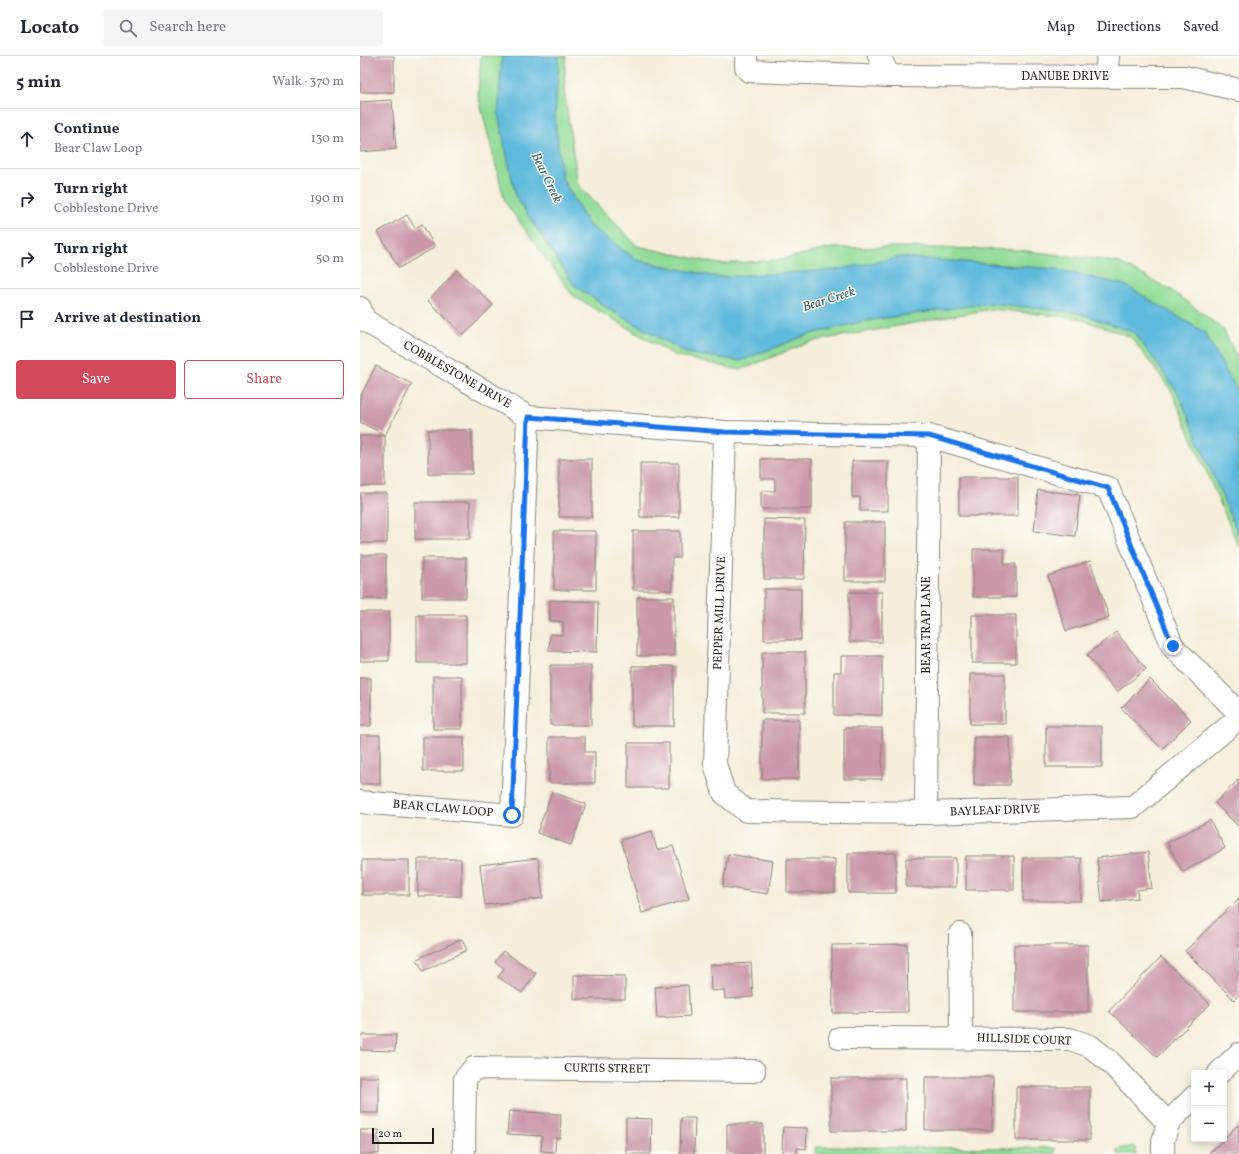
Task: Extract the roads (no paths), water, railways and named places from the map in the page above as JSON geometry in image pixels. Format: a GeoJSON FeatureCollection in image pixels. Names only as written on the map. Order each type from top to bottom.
{"type":"FeatureCollection","features":[{"type":"Feature","properties":{"kind":"street","name":"DANUBE DRIVE"},"geometry":{"type":"LineString","coordinates":[[746,56],[746,67],[750,71],[888,76],[1107,66],[1184,77],[1239,90]]}},
{"type":"Feature","properties":{"kind":"street"},"geometry":{"type":"LineString","coordinates":[[879,56],[888,76]]}},
{"type":"Feature","properties":{"kind":"street","name":"COBBLESTONE DRIVE"},"geometry":{"type":"LineString","coordinates":[[361,318],[528,417],[725,432],[929,436],[1108,488],[1173,646],[1239,713]]}},
{"type":"Feature","properties":{"kind":"street","name":"BEAR CLAW LOOP"},"geometry":{"type":"LineString","coordinates":[[360,802],[512,815],[528,417]]}},
{"type":"Feature","properties":{"kind":"street","name":"PEPPER MILL DRIVE"},"geometry":{"type":"LineString","coordinates":[[724,793],[716,764],[725,432]]}},
{"type":"Feature","properties":{"kind":"street","name":"BEAR TRAP LANE"},"geometry":{"type":"LineString","coordinates":[[926,813],[929,436]]}},
{"type":"Feature","properties":{"kind":"street","name":"BAYLEAF DRIVE"},"geometry":{"type":"LineString","coordinates":[[724,793],[746,811],[926,813],[1133,808],[1239,718]]}},
{"type":"Feature","properties":{"kind":"street"},"geometry":{"type":"LineString","coordinates":[[960,934],[960,1038]]}},
{"type":"Feature","properties":{"kind":"street","name":"HILLSIDE COURT"},"geometry":{"type":"LineString","coordinates":[[840,1038],[1070,1039],[1090,1046],[1109,1061],[1168,1123]]}},
{"type":"Feature","properties":{"kind":"street"},"geometry":{"type":"LineString","coordinates":[[1222,1070],[1239,1054]]}},
{"type":"Feature","properties":{"kind":"street","name":"CURTIS STREET"},"geometry":{"type":"LineString","coordinates":[[464,1154],[465,1079],[474,1068],[754,1071]]}},
{"type":"Feature","properties":{"kind":"street"},"geometry":{"type":"LineString","coordinates":[[1163,1154],[1163,1141],[1168,1123],[1191,1100]]}},
{"type":"Feature","properties":{"kind":"water","name":"Bear Creek"},"geometry":{"type":"Polygon","coordinates":[[[502,56],[559,56],[555,118],[562,178],[589,225],[637,260],[718,277],[835,270],[901,257],[1055,269],[1125,285],[1204,332],[1239,394],[1239,536],[1178,393],[1135,333],[1078,313],[990,303],[865,321],[807,335],[740,361],[686,353],[609,309],[574,285],[516,197],[498,115],[502,56]]]}}]}
